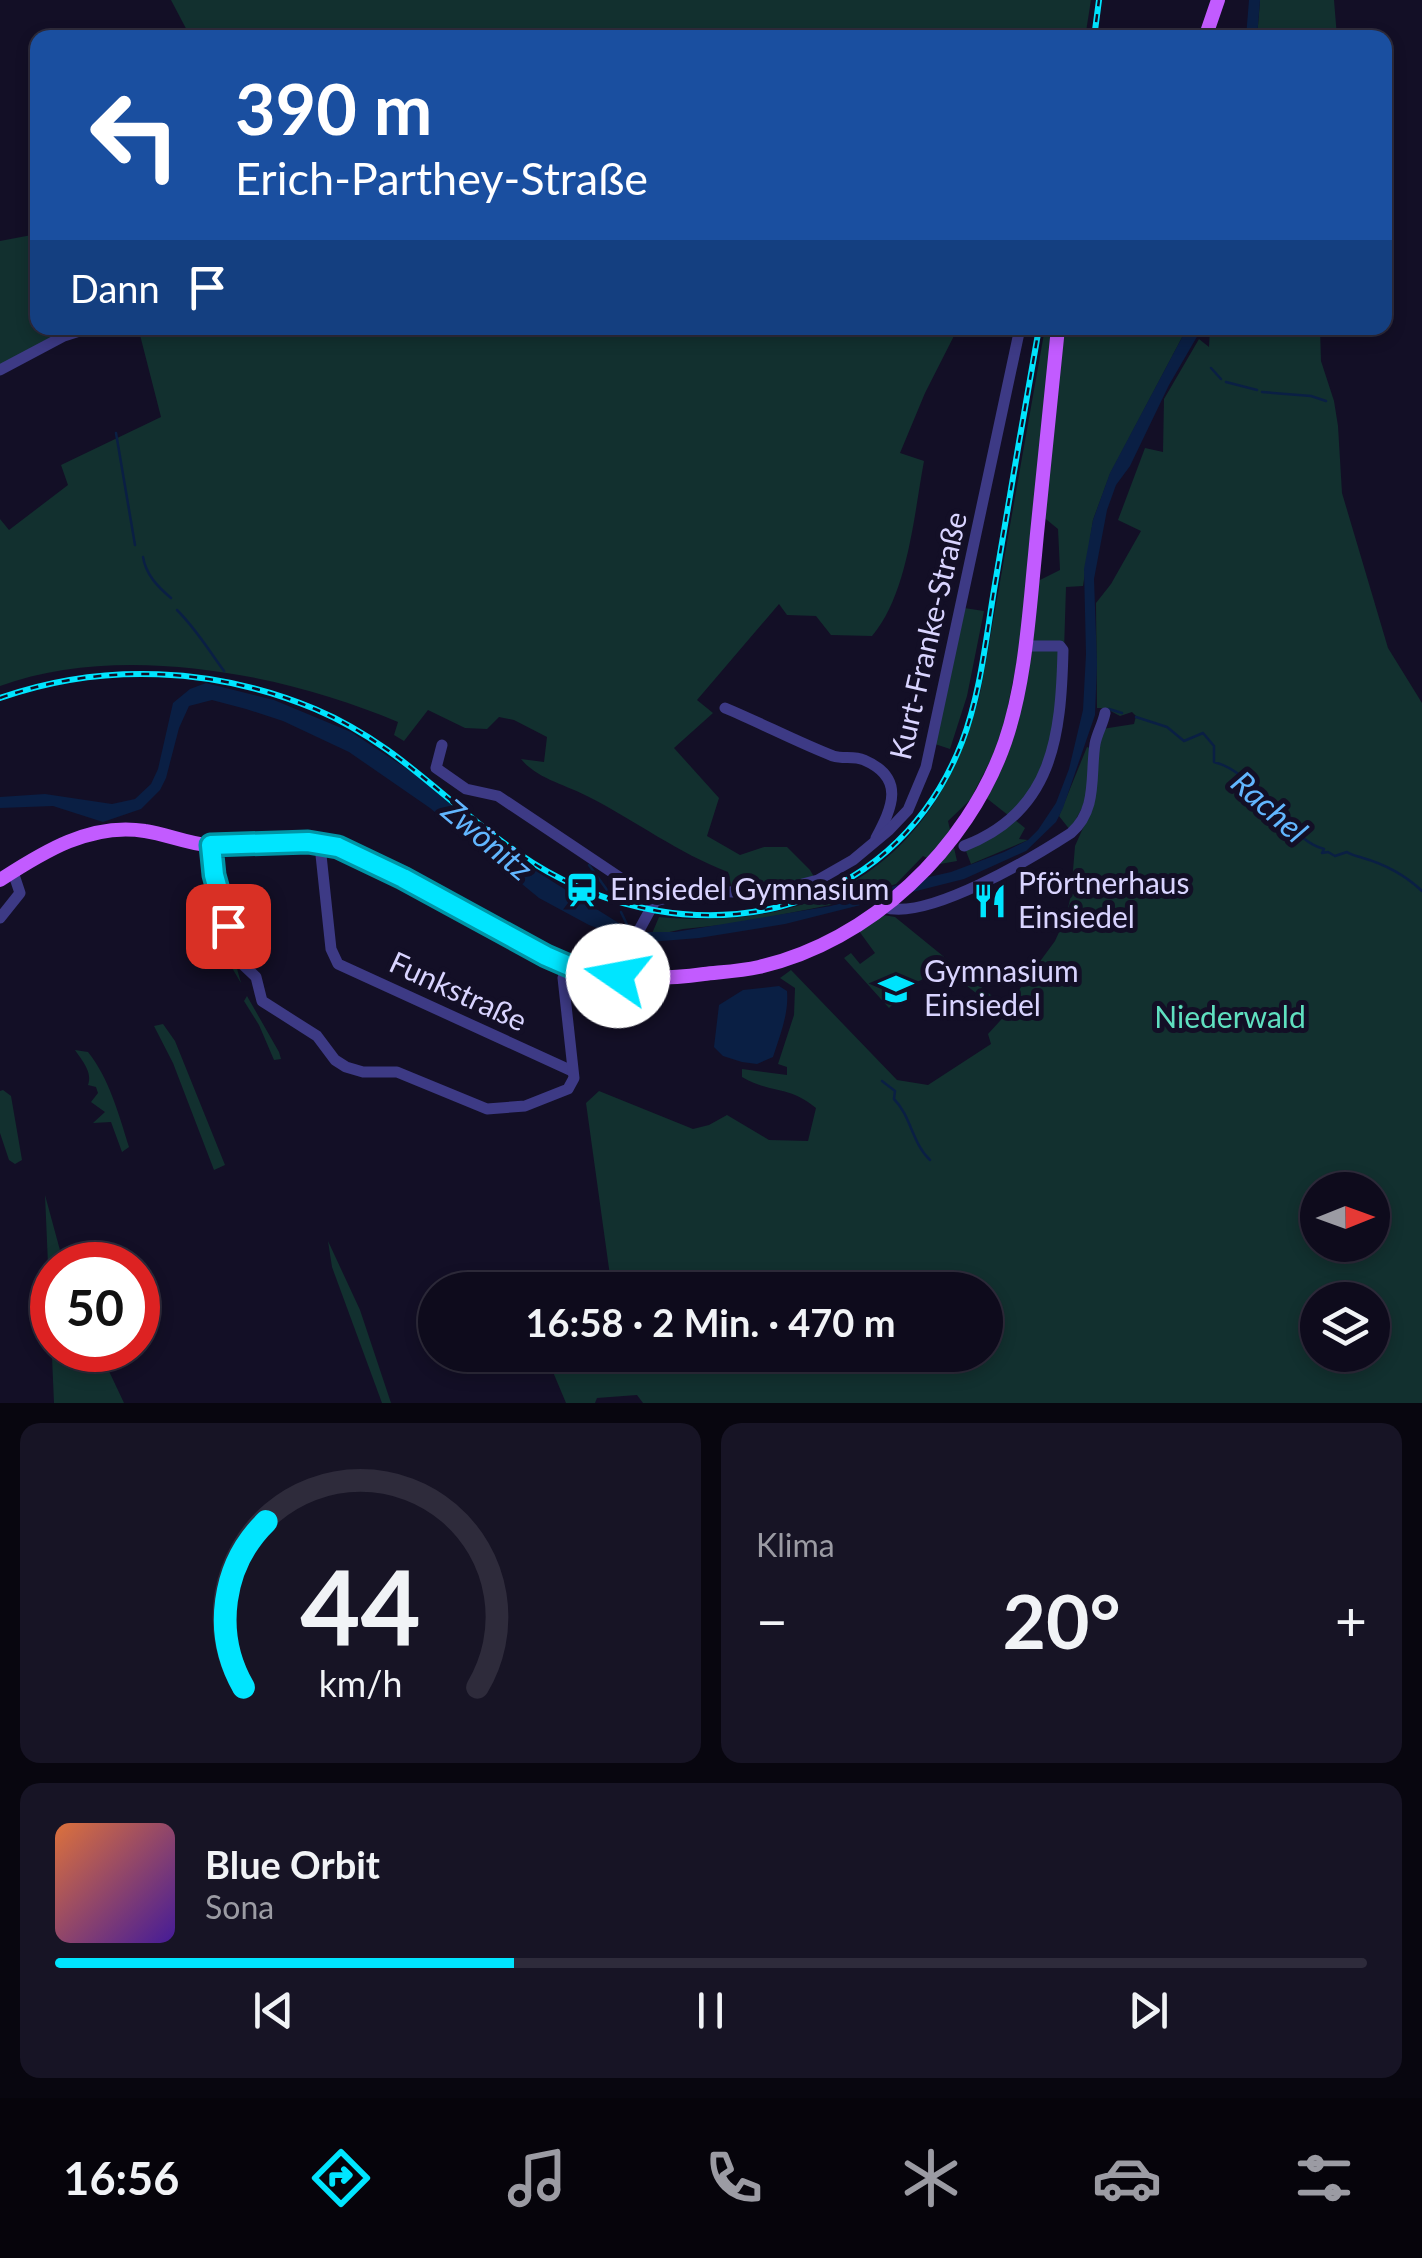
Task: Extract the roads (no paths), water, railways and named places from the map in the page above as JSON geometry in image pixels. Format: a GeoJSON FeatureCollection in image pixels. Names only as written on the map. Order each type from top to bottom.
{"type":"FeatureCollection","features":[{"type":"Feature","properties":{"kind":"main road"},"geometry":{"type":"LineString","coordinates":[[1208,30],[1218,0]]}},
{"type":"Feature","properties":{"kind":"main road"},"geometry":{"type":"LineString","coordinates":[[6,876],[45,852],[82,836],[114,829],[149,831],[211,845],[323,844],[360,855],[569,966],[618,976],[687,977],[761,966],[825,943],[890,902],[924,870],[959,830],[1005,742],[1026,646],[1057,335]]}},
{"type":"Feature","properties":{"kind":"street"},"geometry":{"type":"LineString","coordinates":[[0,370],[67,335]]}},
{"type":"Feature","properties":{"kind":"street","name":"Kurt-Franke-Straße"},"geometry":{"type":"LineString","coordinates":[[655,901],[702,890],[764,894],[818,880],[853,860],[908,810],[926,767],[1019,335]]}},
{"type":"Feature","properties":{"kind":"street"},"geometry":{"type":"LineString","coordinates":[[964,846],[1007,825],[1026,808],[1046,766],[1060,712],[1064,650],[1060,646],[1026,646]]}},
{"type":"Feature","properties":{"kind":"street"},"geometry":{"type":"LineString","coordinates":[[725,708],[832,755],[862,758],[878,767],[893,794],[892,807],[876,838]]}},
{"type":"Feature","properties":{"kind":"street"},"geometry":{"type":"LineString","coordinates":[[890,902],[904,910],[1004,875],[1080,825],[1092,795],[1096,740],[1106,713]]}},
{"type":"Feature","properties":{"kind":"street"},"geometry":{"type":"LineString","coordinates":[[442,745],[436,768],[466,789],[498,796],[655,901],[618,976]]}},
{"type":"Feature","properties":{"kind":"street"},"geometry":{"type":"LineString","coordinates":[[959,830],[964,864]]}},
{"type":"Feature","properties":{"kind":"street","name":"Funkstraße"},"geometry":{"type":"LineString","coordinates":[[323,844],[331,948],[338,964],[572,1071]]}},
{"type":"Feature","properties":{"kind":"street"},"geometry":{"type":"LineString","coordinates":[[211,845],[218,891],[242,968],[256,977],[262,1001],[317,1036],[334,1060],[363,1072],[397,1072],[487,1108],[502,1109],[526,1106],[568,1089],[574,1078],[572,1071]]}},
{"type":"Feature","properties":{"kind":"street"},"geometry":{"type":"LineString","coordinates":[[0,918],[20,893],[6,876]]}},
{"type":"Feature","properties":{"kind":"street","name":"Funkstraße"},"geometry":{"type":"LineString","coordinates":[[569,966],[563,978],[572,1071]]}},
{"type":"Feature","properties":{"kind":"water"},"geometry":{"type":"Polygon","coordinates":[[[1249,0],[1260,0],[1258,30],[1247,30],[1249,0]]]}},
{"type":"Feature","properties":{"kind":"water","name":"Zwönitz"},"geometry":{"type":"Polygon","coordinates":[[[1183,335],[1198,335],[1130,466],[1116,485],[1107,510],[1094,579],[1095,715],[1063,808],[1056,822],[1026,851],[964,879],[785,924],[637,943],[589,925],[539,898],[430,808],[349,752],[283,721],[212,700],[189,706],[166,778],[141,809],[103,822],[53,806],[0,808],[0,797],[45,794],[112,804],[135,799],[151,784],[158,769],[173,703],[190,689],[206,683],[274,700],[351,732],[421,778],[531,868],[633,932],[675,932],[831,906],[951,872],[1028,840],[1056,803],[1069,769],[1083,710],[1084,569],[1093,520],[1110,473],[1183,335]]]}},
{"type":"Feature","properties":{"kind":"water"},"geometry":{"type":"Polygon","coordinates":[[[779,986],[787,991],[787,1008],[773,1057],[757,1064],[723,1056],[714,1047],[719,1005],[743,990],[779,986]]]}},
{"type":"Feature","properties":{"kind":"waterway"},"geometry":{"type":"LineString","coordinates":[[1211,368],[1221,379]]}},
{"type":"Feature","properties":{"kind":"waterway"},"geometry":{"type":"LineString","coordinates":[[1226,382],[1257,390]]}},
{"type":"Feature","properties":{"kind":"waterway"},"geometry":{"type":"LineString","coordinates":[[1262,392],[1326,401]]}},
{"type":"Feature","properties":{"kind":"waterway"},"geometry":{"type":"LineString","coordinates":[[116,433],[135,545]]}},
{"type":"Feature","properties":{"kind":"waterway"},"geometry":{"type":"LineString","coordinates":[[143,557],[153,580],[171,598]]}},
{"type":"Feature","properties":{"kind":"waterway"},"geometry":{"type":"LineString","coordinates":[[177,610],[224,671]]}},
{"type":"Feature","properties":{"kind":"waterway","name":"Rachel"},"geometry":{"type":"LineString","coordinates":[[1109,709],[1122,713]]}},
{"type":"Feature","properties":{"kind":"waterway","name":"Rachel"},"geometry":{"type":"LineString","coordinates":[[1136,717],[1167,727],[1184,741],[1203,733],[1214,746],[1214,762],[1241,776],[1258,799],[1304,839],[1324,849],[1322,853],[1335,856],[1347,852],[1387,867],[1422,891]]}},
{"type":"Feature","properties":{"kind":"waterway"},"geometry":{"type":"LineString","coordinates":[[589,865],[607,890]]}},
{"type":"Feature","properties":{"kind":"waterway"},"geometry":{"type":"LineString","coordinates":[[621,912],[631,933]]}},
{"type":"Feature","properties":{"kind":"waterway"},"geometry":{"type":"LineString","coordinates":[[882,1081],[895,1091],[894,1099],[930,1160]]}},
{"type":"Feature","properties":{"kind":"railway"},"geometry":{"type":"LineString","coordinates":[[1095,30],[1099,0]]}},
{"type":"Feature","properties":{"kind":"railway"},"geometry":{"type":"LineString","coordinates":[[0,698],[39,686],[118,675],[158,674],[238,684],[277,695],[347,724],[403,761],[505,844],[593,893],[656,910],[718,915],[779,907],[836,885],[887,851],[930,803],[962,742],[982,664],[1038,335]]}},
{"type":"Feature","properties":{"kind":"place","name":"Einsiedel Gymnasium"},"geometry":{"type":"Point","coordinates":[582,890]}},
{"type":"Feature","properties":{"kind":"place","name":"Pförtnerhaus Einsiedel"},"geometry":{"type":"Point","coordinates":[990,901]}},
{"type":"Feature","properties":{"kind":"place","name":"Gymnasium Einsiedel"},"geometry":{"type":"Point","coordinates":[896,989]}},
{"type":"Feature","properties":{"kind":"park label","name":"Niederwald"},"geometry":{"type":"Point","coordinates":[1230,1018]}}]}
